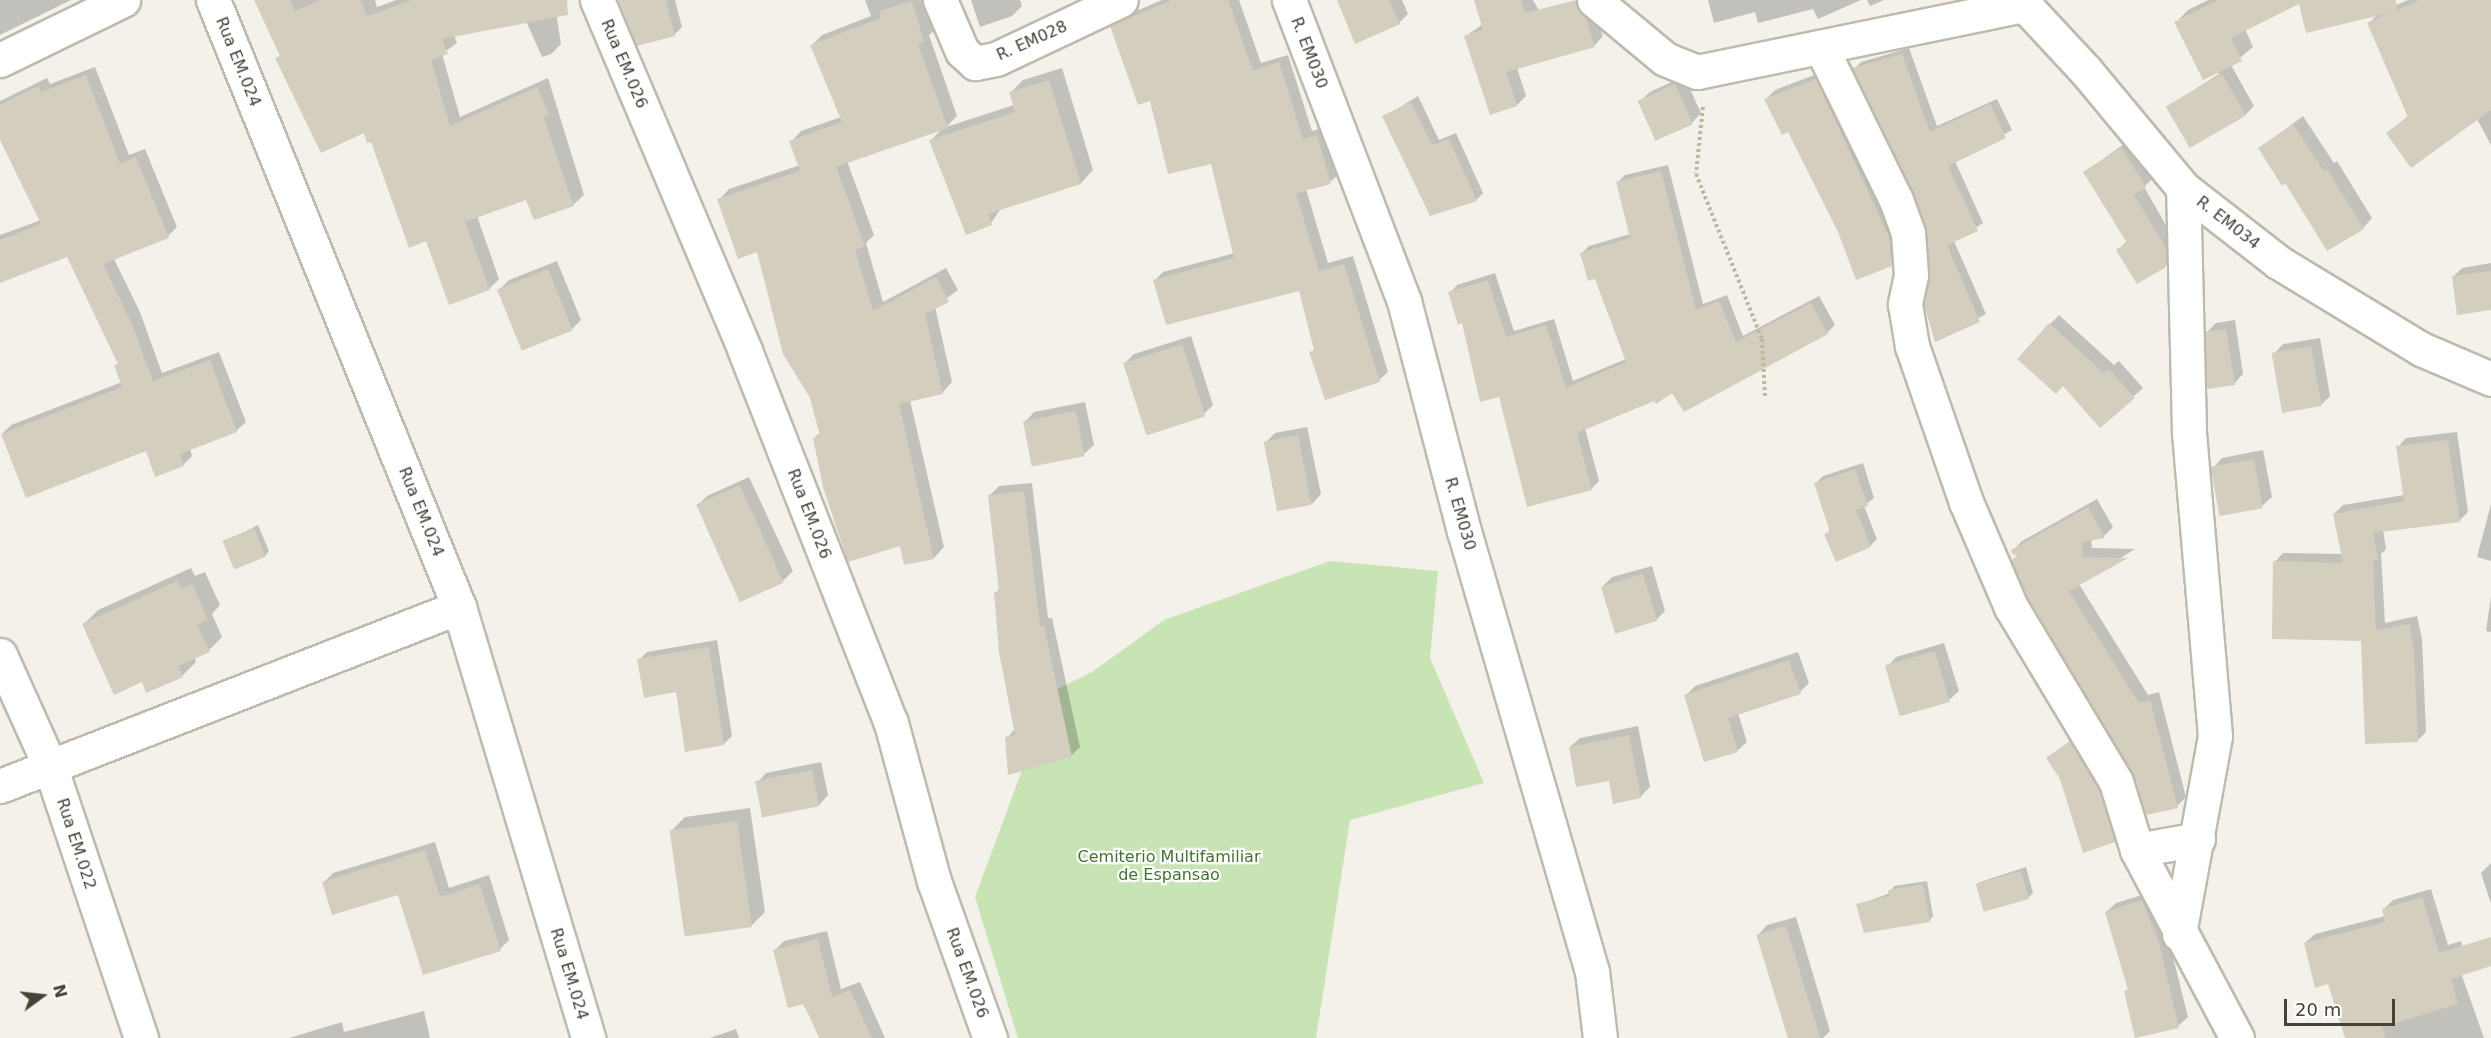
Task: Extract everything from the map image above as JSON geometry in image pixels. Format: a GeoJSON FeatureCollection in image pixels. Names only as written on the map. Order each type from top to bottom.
{"type":"FeatureCollection","features":[{"type":"Feature","properties":{"kind":"street"},"geometry":{"type":"LineString","coordinates":[[0,60],[123,0]]}},
{"type":"Feature","properties":{"kind":"street","name":"Rua EM.024"},"geometry":{"type":"LineString","coordinates":[[213,0],[459,607],[588,1038]]}},
{"type":"Feature","properties":{"kind":"street","name":"Rua EM.026"},"geometry":{"type":"LineString","coordinates":[[597,0],[745,351],[891,723],[934,881],[990,1038]]}},
{"type":"Feature","properties":{"kind":"street","name":"R. EM028"},"geometry":{"type":"LineString","coordinates":[[940,0],[962,51],[975,63],[996,58],[1121,0]]}},
{"type":"Feature","properties":{"kind":"street","name":"R. EM030"},"geometry":{"type":"LineString","coordinates":[[1289,0],[1404,301],[1426,395],[1592,971],[1600,1038]]}},
{"type":"Feature","properties":{"kind":"street"},"geometry":{"type":"LineString","coordinates":[[1594,0],[1665,59],[1697,72],[2022,2]]}},
{"type":"Feature","properties":{"kind":"street","name":"R. EM034"},"geometry":{"type":"LineString","coordinates":[[2022,2],[2086,71],[2183,188],[2278,262],[2421,349],[2491,379]]}},
{"type":"Feature","properties":{"kind":"street"},"geometry":{"type":"LineString","coordinates":[[1821,47],[1896,200],[1908,233],[1911,275],[1905,304],[1912,345],[1966,502],[2011,607],[2116,782],[2137,850],[2179,934],[2237,1038]]}},
{"type":"Feature","properties":{"kind":"street"},"geometry":{"type":"LineString","coordinates":[[2179,934],[2215,736],[2189,430],[2183,188]]}},
{"type":"Feature","properties":{"kind":"street"},"geometry":{"type":"LineString","coordinates":[[0,786],[459,607]]}},
{"type":"Feature","properties":{"kind":"street","name":"Rua EM.022"},"geometry":{"type":"LineString","coordinates":[[0,655],[50,766],[141,1038]]}},
{"type":"Feature","properties":{"kind":"street"},"geometry":{"type":"LineString","coordinates":[[2137,850],[2198,839]]}},
{"type":"Feature","properties":{"kind":"path"},"geometry":{"type":"LineString","coordinates":[[1707,70],[1696,174],[1762,339],[1765,396]]}},
{"type":"Feature","properties":{"kind":"green space","name":"Cemiterio Multifamiliar de Espansao"},"geometry":{"type":"Polygon","coordinates":[[[1330,561],[1438,571],[1430,658],[1484,783],[1350,820],[1316,1038],[1018,1038],[975,897],[1051,692],[1092,672],[1164,620],[1330,561]]]}},
{"type":"Feature","properties":{"kind":"building"},"geometry":{"type":"Polygon","coordinates":[[[254,0],[290,0],[295,11],[320,0],[360,0],[367,16],[412,0],[567,0],[568,15],[442,39],[448,54],[431,60],[450,126],[537,87],[549,114],[543,116],[574,206],[534,220],[526,200],[465,222],[490,290],[449,305],[426,241],[409,248],[371,142],[367,143],[364,133],[321,153],[275,58],[280,56],[254,0]]]}},
{"type":"Feature","properties":{"kind":"building"},"geometry":{"type":"Polygon","coordinates":[[[618,0],[666,0],[675,36],[637,46],[618,0]]]}},
{"type":"Feature","properties":{"kind":"building"},"geometry":{"type":"Polygon","coordinates":[[[1172,0],[1228,0],[1253,71],[1279,62],[1303,139],[1317,135],[1331,184],[1296,193],[1319,271],[1344,264],[1380,382],[1325,400],[1309,352],[1314,350],[1299,291],[1166,325],[1153,280],[1234,258],[1211,164],[1168,174],[1150,101],[1138,105],[1110,26],[1172,0]]]}},
{"type":"Feature","properties":{"kind":"building"},"geometry":{"type":"Polygon","coordinates":[[[1337,0],[1389,0],[1400,24],[1355,44],[1337,0]]]}},
{"type":"Feature","properties":{"kind":"building"},"geometry":{"type":"Polygon","coordinates":[[[1474,0],[1521,0],[1525,13],[1576,0],[1586,18],[1595,47],[1506,72],[1517,106],[1490,115],[1464,36],[1483,30],[1474,0]]]}},
{"type":"Feature","properties":{"kind":"building"},"geometry":{"type":"Polygon","coordinates":[[[2218,0],[2396,0],[2397,10],[2419,0],[2491,0],[2491,110],[2411,168],[2386,133],[2408,117],[2367,23],[2389,13],[2306,33],[2299,4],[2231,38],[2242,61],[2203,80],[2174,22],[2218,0]]]}},
{"type":"Feature","properties":{"kind":"building"},"geometry":{"type":"Polygon","coordinates":[[[912,1],[924,42],[918,44],[948,128],[836,167],[865,246],[855,250],[873,311],[936,277],[949,302],[925,314],[943,394],[899,404],[934,559],[904,565],[900,546],[848,562],[823,487],[813,438],[820,436],[810,398],[783,354],[757,252],[738,259],[717,199],[800,171],[789,141],[842,122],[810,45],[881,18],[879,11],[912,1]]]}},
{"type":"Feature","properties":{"kind":"building"},"geometry":{"type":"Polygon","coordinates":[[[1902,54],[1930,132],[1990,104],[2006,138],[1948,166],[1978,231],[1947,245],[1980,322],[1935,342],[1924,304],[1930,274],[1926,227],[1913,192],[1852,68],[1902,54]]]}},
{"type":"Feature","properties":{"kind":"building"},"geometry":{"type":"Polygon","coordinates":[[[2222,74],[2246,116],[2190,148],[2166,106],[2222,74]]]}},
{"type":"Feature","properties":{"kind":"building"},"geometry":{"type":"Polygon","coordinates":[[[86,75],[120,164],[136,157],[169,238],[103,264],[131,322],[153,381],[210,360],[237,432],[180,454],[184,466],[155,477],[146,451],[26,498],[1,434],[122,387],[114,365],[118,364],[67,257],[0,283],[0,240],[41,224],[0,140],[0,105],[38,86],[41,92],[86,75]]]}},
{"type":"Feature","properties":{"kind":"building"},"geometry":{"type":"Polygon","coordinates":[[[1816,79],[1889,237],[1892,266],[1856,280],[1838,232],[1788,132],[1782,135],[1764,99],[1816,79]]]}},
{"type":"Feature","properties":{"kind":"building"},"geometry":{"type":"Polygon","coordinates":[[[1049,80],[1081,184],[988,214],[992,225],[966,235],[929,140],[1015,112],[1009,92],[1049,80]]]}},
{"type":"Feature","properties":{"kind":"building"},"geometry":{"type":"Polygon","coordinates":[[[1675,84],[1693,124],[1655,141],[1638,101],[1675,84]]]}},
{"type":"Feature","properties":{"kind":"building"},"geometry":{"type":"Polygon","coordinates":[[[1411,102],[1432,145],[1449,139],[1477,201],[1430,216],[1382,116],[1411,102]]]}},
{"type":"Feature","properties":{"kind":"building"},"geometry":{"type":"Polygon","coordinates":[[[2293,124],[2324,171],[2327,169],[2364,229],[2327,251],[2285,183],[2282,186],[2258,148],[2293,124]]]}},
{"type":"Feature","properties":{"kind":"building"},"geometry":{"type":"Polygon","coordinates":[[[2121,148],[2146,187],[2134,195],[2166,248],[2166,267],[2137,284],[2116,250],[2127,243],[2083,172],[2121,148]]]}},
{"type":"Feature","properties":{"kind":"building"},"geometry":{"type":"Polygon","coordinates":[[[1661,171],[1696,310],[1719,301],[1736,342],[1811,303],[1828,334],[1684,412],[1672,393],[1656,404],[1654,401],[1577,433],[1592,490],[1527,507],[1499,397],[1480,402],[1462,323],[1458,325],[1448,292],[1488,280],[1506,337],[1546,325],[1566,388],[1626,362],[1595,279],[1588,281],[1580,253],[1630,238],[1616,182],[1661,171]]]}},
{"type":"Feature","properties":{"kind":"building"},"geometry":{"type":"Polygon","coordinates":[[[548,269],[573,330],[522,351],[497,290],[548,269]]]}},
{"type":"Feature","properties":{"kind":"building"},"geometry":{"type":"Polygon","coordinates":[[[2491,271],[2491,310],[2457,315],[2452,276],[2491,271]]]}},
{"type":"Feature","properties":{"kind":"building"},"geometry":{"type":"Polygon","coordinates":[[[2049,323],[2104,373],[2109,369],[2135,398],[2100,428],[2063,386],[2056,394],[2017,359],[2049,323]]]}},
{"type":"Feature","properties":{"kind":"building"},"geometry":{"type":"Polygon","coordinates":[[[2226,329],[2235,385],[2207,389],[2205,332],[2226,329]]]}},
{"type":"Feature","properties":{"kind":"building"},"geometry":{"type":"Polygon","coordinates":[[[1182,344],[1205,416],[1147,435],[1123,363],[1182,344]]]}},
{"type":"Feature","properties":{"kind":"building"},"geometry":{"type":"Polygon","coordinates":[[[2311,346],[2322,406],[2282,413],[2272,353],[2311,346]]]}},
{"type":"Feature","properties":{"kind":"building"},"geometry":{"type":"Polygon","coordinates":[[[1076,411],[1085,456],[1032,466],[1023,421],[1076,411]]]}},
{"type":"Feature","properties":{"kind":"building"},"geometry":{"type":"Polygon","coordinates":[[[1298,435],[1312,505],[1277,511],[1264,442],[1298,435]]]}},
{"type":"Feature","properties":{"kind":"building"},"geometry":{"type":"Polygon","coordinates":[[[2448,440],[2460,522],[2373,533],[2378,560],[2373,561],[2376,630],[2409,624],[2414,649],[2418,742],[2365,744],[2361,641],[2272,639],[2273,561],[2343,563],[2333,514],[2404,501],[2396,446],[2448,440]]]}},
{"type":"Feature","properties":{"kind":"building"},"geometry":{"type":"Polygon","coordinates":[[[2254,459],[2263,508],[2219,516],[2211,467],[2254,459]]]}},
{"type":"Feature","properties":{"kind":"building"},"geometry":{"type":"Polygon","coordinates":[[[1855,469],[1868,506],[1856,510],[1871,547],[1836,562],[1824,534],[1830,532],[1814,483],[1855,469]]]}},
{"type":"Feature","properties":{"kind":"building"},"geometry":{"type":"Polygon","coordinates":[[[740,485],[784,583],[740,602],[696,505],[740,485]]]}},
{"type":"Feature","properties":{"kind":"building"},"geometry":{"type":"Polygon","coordinates":[[[1024,491],[1040,626],[1044,626],[1072,757],[1008,775],[1005,737],[1015,735],[999,652],[994,592],[999,592],[988,495],[1024,491]]]}},
{"type":"Feature","properties":{"kind":"building"},"geometry":{"type":"Polygon","coordinates":[[[2088,507],[2105,538],[2082,542],[2083,557],[2128,558],[2069,591],[2139,703],[2150,700],[2178,808],[2146,815],[2132,772],[2028,598],[2011,560],[2021,554],[2013,555],[2011,550],[2088,507]]]}},
{"type":"Feature","properties":{"kind":"building"},"geometry":{"type":"Polygon","coordinates":[[[254,528],[266,557],[234,569],[222,541],[254,528]]]}},
{"type":"Feature","properties":{"kind":"building"},"geometry":{"type":"Polygon","coordinates":[[[1643,574],[1657,621],[1615,634],[1601,587],[1643,574]]]}},
{"type":"Feature","properties":{"kind":"building"},"geometry":{"type":"Polygon","coordinates":[[[177,581],[181,589],[192,584],[208,620],[197,625],[210,652],[178,666],[183,677],[146,693],[142,682],[114,695],[82,624],[177,581]]]}},
{"type":"Feature","properties":{"kind":"building"},"geometry":{"type":"Polygon","coordinates":[[[709,647],[724,745],[685,752],[676,692],[644,698],[637,659],[709,647]]]}},
{"type":"Feature","properties":{"kind":"building"},"geometry":{"type":"Polygon","coordinates":[[[1935,651],[1950,702],[1900,716],[1885,665],[1935,651]]]}},
{"type":"Feature","properties":{"kind":"building"},"geometry":{"type":"Polygon","coordinates":[[[1789,660],[1801,694],[1728,718],[1738,752],[1704,762],[1684,695],[1789,660]]]}},
{"type":"Feature","properties":{"kind":"building"},"geometry":{"type":"Polygon","coordinates":[[[1629,735],[1641,798],[1613,804],[1609,781],[1576,787],[1569,747],[1629,735]]]}},
{"type":"Feature","properties":{"kind":"building"},"geometry":{"type":"Polygon","coordinates":[[[2070,741],[2099,790],[2115,842],[2083,853],[2060,779],[2046,758],[2070,741]]]}},
{"type":"Feature","properties":{"kind":"building"},"geometry":{"type":"Polygon","coordinates":[[[812,770],[819,806],[762,817],[755,781],[812,770]]]}},
{"type":"Feature","properties":{"kind":"building"},"geometry":{"type":"Polygon","coordinates":[[[737,821],[752,927],[685,936],[670,830],[737,821]]]}},
{"type":"Feature","properties":{"kind":"building"},"geometry":{"type":"Polygon","coordinates":[[[425,850],[440,897],[480,884],[501,951],[423,975],[398,895],[332,915],[322,882],[425,850]]]}},
{"type":"Feature","properties":{"kind":"building"},"geometry":{"type":"Polygon","coordinates":[[[2021,871],[2029,899],[1984,912],[1976,884],[2021,871]]]}},
{"type":"Feature","properties":{"kind":"building"},"geometry":{"type":"Polygon","coordinates":[[[1923,884],[1930,922],[1864,933],[1856,904],[1889,896],[1888,890],[1923,884]]]}},
{"type":"Feature","properties":{"kind":"building"},"geometry":{"type":"Polygon","coordinates":[[[2422,897],[2439,953],[2491,937],[2491,966],[2451,979],[2458,1004],[2382,1027],[2385,1038],[2345,1038],[2328,984],[2315,988],[2304,943],[2385,922],[2382,909],[2422,897]]]}},
{"type":"Feature","properties":{"kind":"building"},"geometry":{"type":"Polygon","coordinates":[[[2142,900],[2158,939],[2179,1028],[2135,1038],[2124,991],[2128,990],[2105,912],[2142,900]]]}},
{"type":"Feature","properties":{"kind":"building"},"geometry":{"type":"Polygon","coordinates":[[[1786,926],[1820,1038],[1788,1038],[1756,935],[1786,926]]]}},
{"type":"Feature","properties":{"kind":"building"},"geometry":{"type":"Polygon","coordinates":[[[818,939],[832,997],[850,990],[872,1038],[819,1038],[804,1004],[788,1008],[773,950],[818,939]]]}}]}
